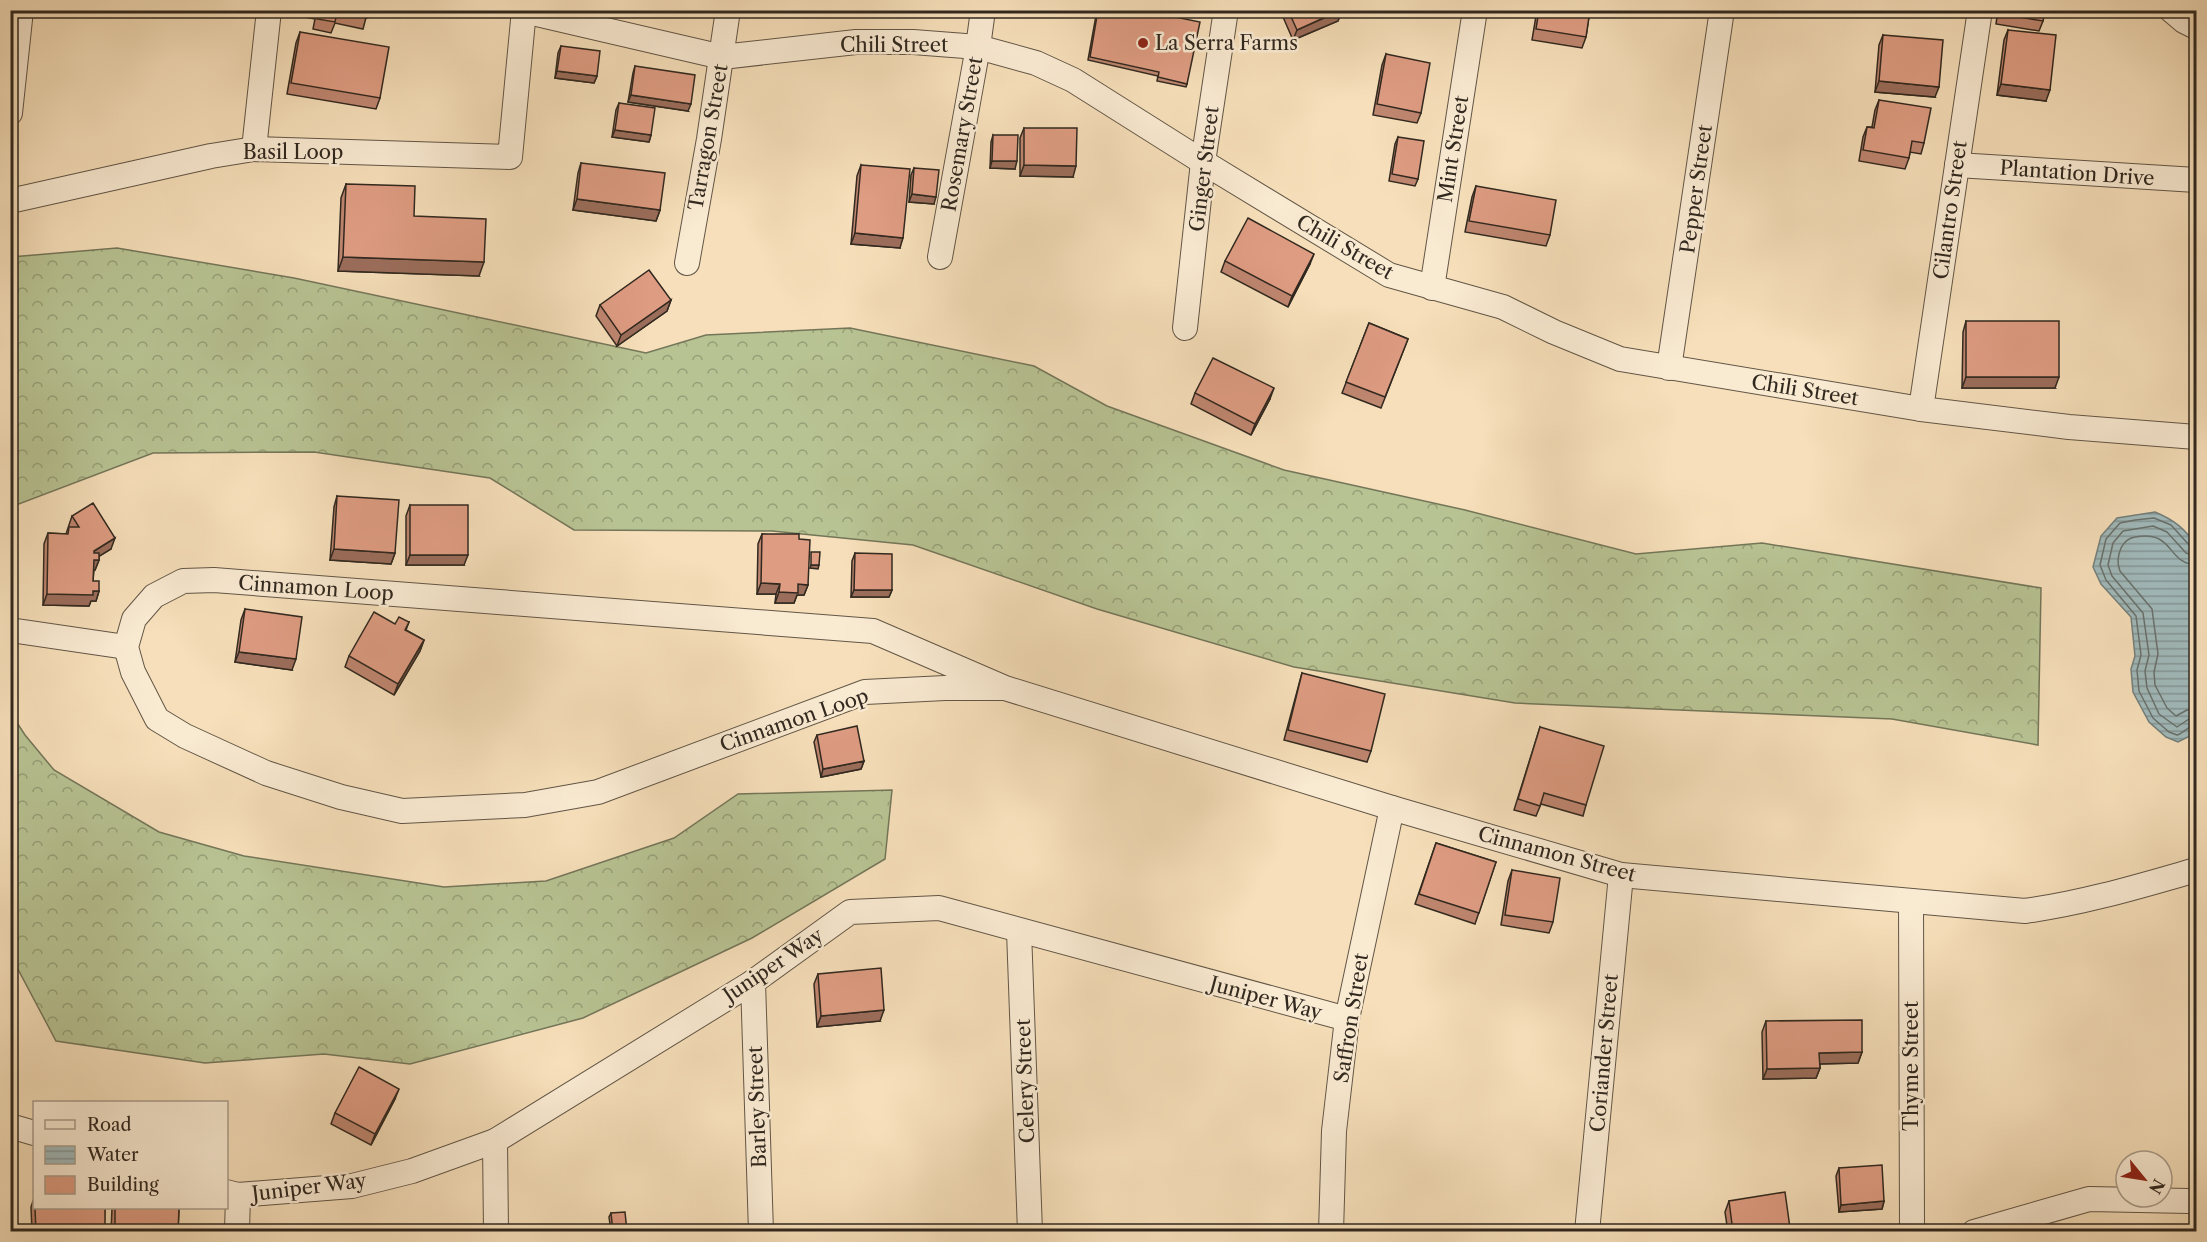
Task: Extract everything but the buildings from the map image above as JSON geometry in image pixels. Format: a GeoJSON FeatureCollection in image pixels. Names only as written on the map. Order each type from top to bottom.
{"type":"FeatureCollection","features":[{"type":"Feature","properties":{"kind":"street"},"geometry":{"type":"LineString","coordinates":[[10,113],[21,10]]}},
{"type":"Feature","properties":{"kind":"street"},"geometry":{"type":"LineString","coordinates":[[254,149],[269,10]]}},
{"type":"Feature","properties":{"kind":"street","name":"Tarragon Street"},"geometry":{"type":"LineString","coordinates":[[687,263],[728,10]]}},
{"type":"Feature","properties":{"kind":"street","name":"Rosemary Street"},"geometry":{"type":"LineString","coordinates":[[940,258],[983,10]]}},
{"type":"Feature","properties":{"kind":"street","name":"Ginger Street"},"geometry":{"type":"LineString","coordinates":[[1185,328],[1203,162],[1226,10]]}},
{"type":"Feature","properties":{"kind":"street","name":"Mint Street"},"geometry":{"type":"LineString","coordinates":[[1432,288],[1475,10]]}},
{"type":"Feature","properties":{"kind":"street","name":"Pepper Street"},"geometry":{"type":"LineString","coordinates":[[1669,368],[1722,10]]}},
{"type":"Feature","properties":{"kind":"street","name":"Cilantro Street"},"geometry":{"type":"LineString","coordinates":[[1921,409],[1980,10]]}},
{"type":"Feature","properties":{"kind":"street"},"geometry":{"type":"LineString","coordinates":[[2171,10],[2196,27]]}},
{"type":"Feature","properties":{"kind":"street","name":"Basil Loop"},"geometry":{"type":"LineString","coordinates":[[10,201],[211,156],[254,149],[510,157],[524,11]]}},
{"type":"Feature","properties":{"kind":"street","name":"Chili Street"},"geometry":{"type":"LineString","coordinates":[[524,11],[722,57],[856,42],[913,42],[978,47],[1036,63],[1073,80],[1389,275],[1503,307],[1554,332],[1620,358],[1921,409],[2069,427],[2196,437]]}},
{"type":"Feature","properties":{"kind":"street","name":"Plantation Drive"},"geometry":{"type":"LineString","coordinates":[[1957,165],[2196,180]]}},
{"type":"Feature","properties":{"kind":"street"},"geometry":{"type":"LineString","coordinates":[[2196,180],[2196,185]]}},
{"type":"Feature","properties":{"kind":"street","name":"Cinnamon Loop"},"geometry":{"type":"LineString","coordinates":[[214,580],[873,631],[1005,688],[865,692],[598,792],[525,805],[402,811],[341,797],[266,772],[157,719],[133,672],[126,647],[134,619],[154,596],[183,581],[214,580]]}},
{"type":"Feature","properties":{"kind":"street"},"geometry":{"type":"LineString","coordinates":[[10,630],[126,647]]}},
{"type":"Feature","properties":{"kind":"street","name":"Cinnamon Street"},"geometry":{"type":"LineString","coordinates":[[1005,688],[1392,808],[1622,875],[2025,910],[2058,906],[2109,895],[2196,870]]}},
{"type":"Feature","properties":{"kind":"street","name":"Saffron Street"},"geometry":{"type":"LineString","coordinates":[[1331,1232],[1334,1131],[1347,1019],[1392,808]]}},
{"type":"Feature","properties":{"kind":"street","name":"Coriander Street"},"geometry":{"type":"LineString","coordinates":[[1587,1232],[1622,875]]}},
{"type":"Feature","properties":{"kind":"street","name":"Thyme Street"},"geometry":{"type":"LineString","coordinates":[[1911,901],[1912,1232]]}},
{"type":"Feature","properties":{"kind":"street","name":"Juniper Way"},"geometry":{"type":"LineString","coordinates":[[232,1193],[352,1186],[412,1171],[495,1141],[753,982],[850,912],[939,908],[1347,1019]]}},
{"type":"Feature","properties":{"kind":"street","name":"Celery Street"},"geometry":{"type":"LineString","coordinates":[[1019,931],[1030,1232]]}},
{"type":"Feature","properties":{"kind":"street","name":"Barley Street"},"geometry":{"type":"LineString","coordinates":[[753,982],[761,1232]]}},
{"type":"Feature","properties":{"kind":"street"},"geometry":{"type":"LineString","coordinates":[[10,1126],[33,1133]]}},
{"type":"Feature","properties":{"kind":"street"},"geometry":{"type":"LineString","coordinates":[[495,1141],[496,1232]]}},
{"type":"Feature","properties":{"kind":"street"},"geometry":{"type":"LineString","coordinates":[[232,1193],[237,1232]]}},
{"type":"Feature","properties":{"kind":"street"},"geometry":{"type":"LineString","coordinates":[[1974,1232],[2089,1199],[2189,1201]]}},
{"type":"Feature","properties":{"kind":"green space"},"geometry":{"type":"Polygon","coordinates":[[[117,248],[294,278],[646,353],[706,335],[850,328],[1034,366],[1107,406],[1284,470],[1465,510],[1636,554],[1762,543],[2041,588],[2038,745],[1892,719],[1515,703],[1294,667],[1097,609],[913,545],[772,531],[574,530],[490,478],[314,452],[153,453],[11,507],[11,257],[117,248]]]}},
{"type":"Feature","properties":{"kind":"green space"},"geometry":{"type":"Polygon","coordinates":[[[10,712],[25,735],[54,770],[159,832],[244,856],[444,887],[546,881],[674,838],[738,794],[892,790],[885,859],[752,938],[583,1018],[410,1064],[324,1054],[205,1063],[56,1041],[11,956],[10,712]]]}},
{"type":"Feature","properties":{"kind":"water"},"geometry":{"type":"Polygon","coordinates":[[[2155,512],[2179,526],[2196,546],[2196,727],[2192,735],[2178,742],[2166,737],[2149,722],[2133,692],[2131,669],[2135,656],[2131,617],[2101,584],[2093,567],[2101,536],[2117,518],[2155,512]]]}},
{"type":"Feature","properties":{"kind":"place","name":"La Serra Farms"},"geometry":{"type":"Point","coordinates":[1143,43]}}]}
